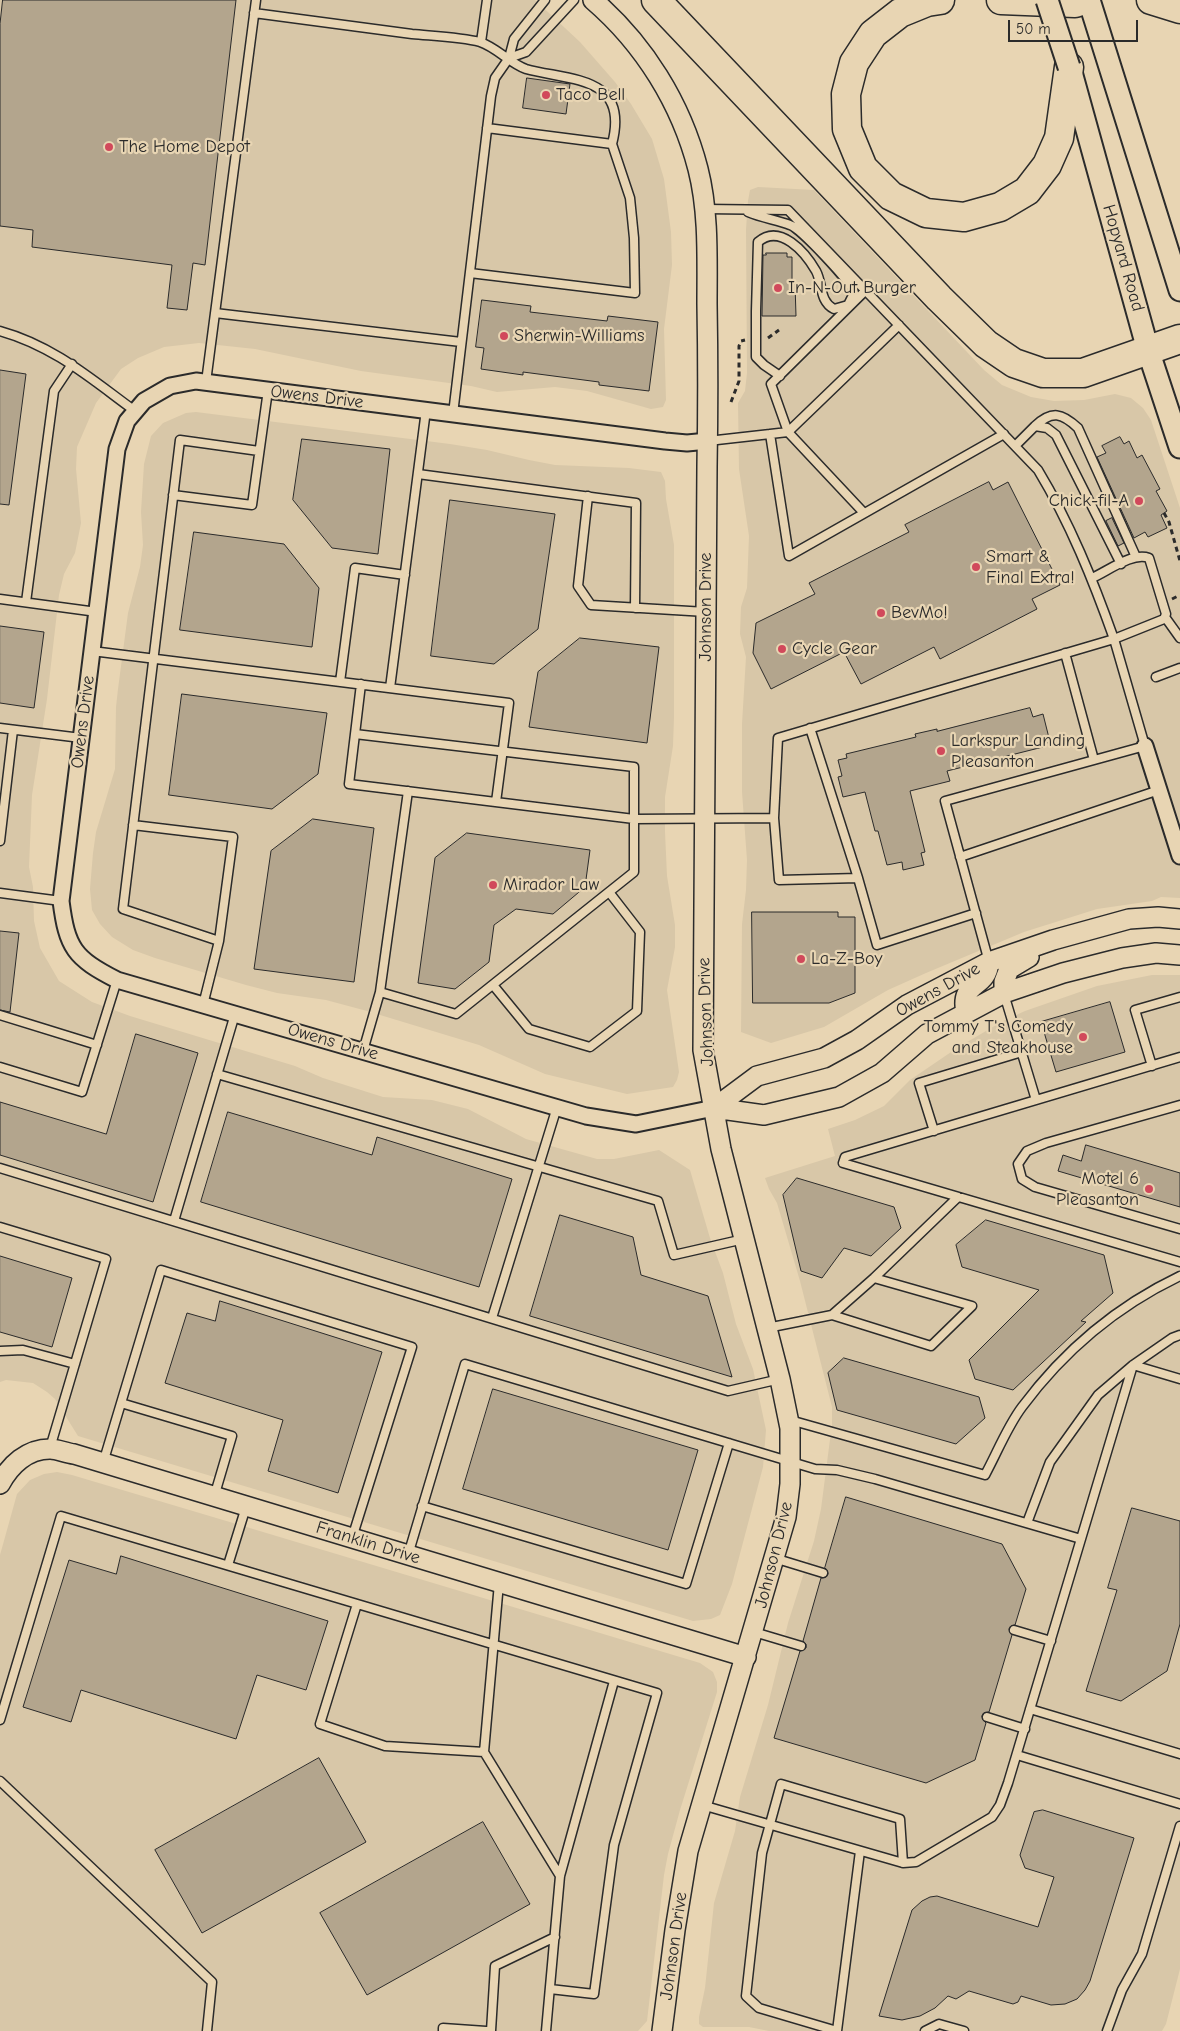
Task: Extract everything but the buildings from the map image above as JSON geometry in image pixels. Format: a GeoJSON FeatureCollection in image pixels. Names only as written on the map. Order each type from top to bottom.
{"type":"FeatureCollection","features":[{"type":"Feature","properties":{"kind":"highway"},"geometry":{"type":"LineString","coordinates":[[656,0],[939,298],[986,344],[1014,363],[1043,373],[1082,373],[1180,338]]}},
{"type":"Feature","properties":{"kind":"highway"},"geometry":{"type":"LineString","coordinates":[[940,0],[927,2],[900,13],[873,34],[854,63],[846,94],[847,129],[863,168],[891,196],[926,213],[964,217],[1000,207],[1027,191],[1047,165],[1059,138],[1069,67]]}},
{"type":"Feature","properties":{"kind":"highway"},"geometry":{"type":"LineString","coordinates":[[1001,0],[1075,3],[1084,0]]}},
{"type":"Feature","properties":{"kind":"highway"},"geometry":{"type":"LineString","coordinates":[[1151,0],[1180,9]]}},
{"type":"Feature","properties":{"kind":"main road","name":"Hopyard Road"},"geometry":{"type":"LineString","coordinates":[[1047,0],[1069,67],[1148,350],[1180,447]]}},
{"type":"Feature","properties":{"kind":"main road"},"geometry":{"type":"LineString","coordinates":[[1089,0],[1180,290]]}},
{"type":"Feature","properties":{"kind":"street","name":"Johnson Drive"},"geometry":{"type":"LineString","coordinates":[[594,0],[616,19],[638,46],[667,91],[685,128],[698,170],[704,209],[708,262],[704,1050],[721,1148],[780,1379],[788,1420],[791,1462],[786,1517],[754,1632],[688,1851],[675,1930],[662,2031]]}},
{"type":"Feature","properties":{"kind":"street","name":"Owens Drive"},"geometry":{"type":"LineString","coordinates":[[708,441],[665,441],[196,381],[170,386],[144,401],[127,421],[117,449],[60,901],[64,928],[74,950],[93,968],[117,980],[586,1116],[636,1124],[714,1108],[764,1115],[839,1097],[882,1073],[927,1034],[1004,992],[1063,973],[1122,958],[1156,953],[1180,955]]}},
{"type":"Feature","properties":{"kind":"street"},"geometry":{"type":"LineString","coordinates":[[1145,746],[1159,790],[1177,836],[1180,856]]}},
{"type":"Feature","properties":{"kind":"street","name":"Owens Drive"},"geometry":{"type":"LineString","coordinates":[[714,1108],[757,1076],[824,1058],[857,1040],[907,1005],[989,962],[1039,945],[1129,919],[1158,917],[1180,919]]}},
{"type":"Feature","properties":{"kind":"street"},"geometry":{"type":"LineString","coordinates":[[1004,992],[1004,982],[1009,969],[1034,954],[1039,945]]}},
{"type":"Feature","properties":{"kind":"street"},"geometry":{"type":"LineString","coordinates":[[966,1012],[965,996],[969,989],[988,974],[989,962]]}},
{"type":"Feature","properties":{"kind":"street"},"geometry":{"type":"LineString","coordinates":[[0,1484],[14,1463],[29,1454],[50,1449]]}},
{"type":"Feature","properties":{"kind":"street","name":"Franklin Drive"},"geometry":{"type":"LineString","coordinates":[[50,1449],[103,1463],[746,1657]]}},
{"type":"Feature","properties":{"kind":"lane"},"geometry":{"type":"LineString","coordinates":[[206,382],[256,0]]}},
{"type":"Feature","properties":{"kind":"lane"},"geometry":{"type":"LineString","coordinates":[[481,42],[487,0]]}},
{"type":"Feature","properties":{"kind":"lane"},"geometry":{"type":"LineString","coordinates":[[453,414],[487,128],[495,78],[509,58],[514,39],[545,0]]}},
{"type":"Feature","properties":{"kind":"lane"},"geometry":{"type":"LineString","coordinates":[[509,58],[526,52],[574,0]]}},
{"type":"Feature","properties":{"kind":"lane"},"geometry":{"type":"LineString","coordinates":[[254,13],[481,42],[524,68],[586,81],[604,93],[610,102],[616,123],[612,144],[630,198],[634,238],[635,293],[470,273]]}},
{"type":"Feature","properties":{"kind":"lane"},"geometry":{"type":"LineString","coordinates":[[487,128],[612,144]]}},
{"type":"Feature","properties":{"kind":"lane"},"geometry":{"type":"LineString","coordinates":[[704,209],[744,211],[788,210],[1038,470],[1054,496],[1092,578],[1114,639],[1145,746],[945,801],[989,962]]}},
{"type":"Feature","properties":{"kind":"lane"},"geometry":{"type":"LineString","coordinates":[[744,211],[792,225],[853,288],[854,293],[848,305],[834,309],[823,298],[816,271],[796,247],[786,239],[776,235],[764,237],[758,242],[756,357],[764,366],[780,376]]}},
{"type":"Feature","properties":{"kind":"lane"},"geometry":{"type":"LineString","coordinates":[[864,513],[788,432],[772,384],[866,290]]}},
{"type":"Feature","properties":{"kind":"lane"},"geometry":{"type":"LineString","coordinates":[[215,313],[461,342]]}},
{"type":"Feature","properties":{"kind":"lane"},"geometry":{"type":"LineString","coordinates":[[708,441],[788,432],[899,325]]}},
{"type":"Feature","properties":{"kind":"lane"},"geometry":{"type":"LineString","coordinates":[[0,331],[46,348],[72,364],[135,411]]}},
{"type":"Feature","properties":{"kind":"lane"},"geometry":{"type":"LineString","coordinates":[[26,602],[54,391],[72,364]]}},
{"type":"Feature","properties":{"kind":"lane"},"geometry":{"type":"LineString","coordinates":[[173,495],[252,505],[268,390]]}},
{"type":"Feature","properties":{"kind":"lane"},"geometry":{"type":"LineString","coordinates":[[390,688],[426,410]]}},
{"type":"Feature","properties":{"kind":"lane"},"geometry":{"type":"LineString","coordinates":[[1015,446],[1044,418],[1053,415],[1066,417],[1078,428],[1136,558]]}},
{"type":"Feature","properties":{"kind":"lane"},"geometry":{"type":"LineString","coordinates":[[1035,426],[1047,428],[1056,435],[1121,564]]}},
{"type":"Feature","properties":{"kind":"lane"},"geometry":{"type":"LineString","coordinates":[[770,434],[789,556],[1004,434]]}},
{"type":"Feature","properties":{"kind":"lane"},"geometry":{"type":"LineString","coordinates":[[219,941],[123,909],[180,440],[259,451]]}},
{"type":"Feature","properties":{"kind":"lane"},"geometry":{"type":"LineString","coordinates":[[418,474],[636,503],[635,608]]}},
{"type":"Feature","properties":{"kind":"lane"},"geometry":{"type":"LineString","coordinates":[[588,496],[578,586],[591,605],[706,612]]}},
{"type":"Feature","properties":{"kind":"lane"},"geometry":{"type":"LineString","coordinates":[[1092,578],[1136,558],[1142,556],[1150,558],[1166,614],[1164,618]]}},
{"type":"Feature","properties":{"kind":"lane"},"geometry":{"type":"LineString","coordinates":[[340,682],[355,568],[405,575]]}},
{"type":"Feature","properties":{"kind":"lane"},"geometry":{"type":"LineString","coordinates":[[0,599],[97,612]]}},
{"type":"Feature","properties":{"kind":"lane"},"geometry":{"type":"LineString","coordinates":[[1164,618],[1180,638]]}},
{"type":"Feature","properties":{"kind":"lane"},"geometry":{"type":"LineString","coordinates":[[858,878],[778,880],[774,818],[778,738],[1114,639],[1164,618]]}},
{"type":"Feature","properties":{"kind":"lane"},"geometry":{"type":"LineString","coordinates":[[92,651],[509,703],[496,802]]}},
{"type":"Feature","properties":{"kind":"lane"},"geometry":{"type":"LineString","coordinates":[[1065,653],[1094,760]]}},
{"type":"Feature","properties":{"kind":"lane"},"geometry":{"type":"LineString","coordinates":[[1156,677],[1180,668]]}},
{"type":"Feature","properties":{"kind":"lane"},"geometry":{"type":"LineString","coordinates":[[361,684],[349,784],[634,819],[774,818]]}},
{"type":"Feature","properties":{"kind":"lane"},"geometry":{"type":"LineString","coordinates":[[0,728],[81,738]]}},
{"type":"Feature","properties":{"kind":"lane"},"geometry":{"type":"LineString","coordinates":[[810,728],[858,878],[877,945],[976,913]]}},
{"type":"Feature","properties":{"kind":"lane"},"geometry":{"type":"LineString","coordinates":[[0,841],[13,730]]}},
{"type":"Feature","properties":{"kind":"lane"},"geometry":{"type":"LineString","coordinates":[[355,734],[634,767],[634,872],[456,1014],[380,992]]}},
{"type":"Feature","properties":{"kind":"lane"},"geometry":{"type":"LineString","coordinates":[[960,857],[1159,790]]}},
{"type":"Feature","properties":{"kind":"lane"},"geometry":{"type":"LineString","coordinates":[[363,1051],[380,992],[408,791]]}},
{"type":"Feature","properties":{"kind":"lane"},"geometry":{"type":"LineString","coordinates":[[133,824],[233,837],[219,941],[203,1005]]}},
{"type":"Feature","properties":{"kind":"lane"},"geometry":{"type":"LineString","coordinates":[[493,985],[529,1029],[590,1047],[637,1011],[640,932],[609,892]]}},
{"type":"Feature","properties":{"kind":"lane"},"geometry":{"type":"LineString","coordinates":[[0,893],[60,901]]}},
{"type":"Feature","properties":{"kind":"lane"},"geometry":{"type":"LineString","coordinates":[[0,1067],[82,1092],[117,980]]}},
{"type":"Feature","properties":{"kind":"lane"},"geometry":{"type":"LineString","coordinates":[[1004,992],[1036,1100]]}},
{"type":"Feature","properties":{"kind":"lane"},"geometry":{"type":"LineString","coordinates":[[1152,1066],[1135,1010],[1180,997]]}},
{"type":"Feature","properties":{"kind":"lane"},"geometry":{"type":"LineString","coordinates":[[174,1221],[235,1014]]}},
{"type":"Feature","properties":{"kind":"lane"},"geometry":{"type":"LineString","coordinates":[[0,1015],[97,1045]]}},
{"type":"Feature","properties":{"kind":"lane"},"geometry":{"type":"LineString","coordinates":[[934,1130],[919,1083],[1022,1052]]}},
{"type":"Feature","properties":{"kind":"lane"},"geometry":{"type":"LineString","coordinates":[[1180,1057],[845,1158],[844,1163],[1180,1262]]}},
{"type":"Feature","properties":{"kind":"lane"},"geometry":{"type":"LineString","coordinates":[[217,1074],[658,1201],[674,1255],[744,1239]]}},
{"type":"Feature","properties":{"kind":"lane"},"geometry":{"type":"LineString","coordinates":[[1180,1105],[1046,1143],[1027,1151],[1018,1164],[1022,1179],[1035,1186],[1180,1229]]}},
{"type":"Feature","properties":{"kind":"lane"},"geometry":{"type":"LineString","coordinates":[[492,1318],[557,1107]]}},
{"type":"Feature","properties":{"kind":"lane"},"geometry":{"type":"LineString","coordinates":[[0,1168],[728,1391],[780,1379]]}},
{"type":"Feature","properties":{"kind":"lane"},"geometry":{"type":"LineString","coordinates":[[832,1315],[874,1278],[958,1197]]}},
{"type":"Feature","properties":{"kind":"lane"},"geometry":{"type":"LineString","coordinates":[[0,1227],[106,1259],[50,1449]]}},
{"type":"Feature","properties":{"kind":"lane"},"geometry":{"type":"LineString","coordinates":[[103,1463],[161,1270],[412,1347],[352,1538]]}},
{"type":"Feature","properties":{"kind":"lane"},"geometry":{"type":"LineString","coordinates":[[788,1420],[985,1474],[1020,1408],[1068,1352],[1120,1311],[1155,1288],[1180,1276]]}},
{"type":"Feature","properties":{"kind":"lane"},"geometry":{"type":"LineString","coordinates":[[767,1328],[832,1315],[931,1346],[972,1306],[874,1278]]}},
{"type":"Feature","properties":{"kind":"lane"},"geometry":{"type":"LineString","coordinates":[[1027,1523],[1050,1462],[1098,1396],[1133,1365],[1180,1334]]}},
{"type":"Feature","properties":{"kind":"lane"},"geometry":{"type":"LineString","coordinates":[[0,1351],[23,1350],[75,1364]]}},
{"type":"Feature","properties":{"kind":"lane"},"geometry":{"type":"LineString","coordinates":[[408,1555],[465,1364],[814,1469],[837,1470],[875,1479],[1081,1539]]}},
{"type":"Feature","properties":{"kind":"lane"},"geometry":{"type":"LineString","coordinates":[[1133,1365],[1180,1379]]}},
{"type":"Feature","properties":{"kind":"lane"},"geometry":{"type":"LineString","coordinates":[[702,1805],[903,1863],[916,1862],[992,1817],[1000,1805],[1017,1755],[1133,1365]]}},
{"type":"Feature","properties":{"kind":"lane"},"geometry":{"type":"LineString","coordinates":[[121,1403],[232,1436],[214,1497]]}},
{"type":"Feature","properties":{"kind":"lane"},"geometry":{"type":"LineString","coordinates":[[422,1506],[686,1584],[728,1443]]}},
{"type":"Feature","properties":{"kind":"lane"},"geometry":{"type":"LineString","coordinates":[[228,1565],[246,1506]]}},
{"type":"Feature","properties":{"kind":"lane"},"geometry":{"type":"LineString","coordinates":[[0,1720],[62,1516],[657,1693],[614,1844],[594,1994],[550,1989]]}},
{"type":"Feature","properties":{"kind":"lane"},"geometry":{"type":"LineString","coordinates":[[774,1558],[823,1573]]}},
{"type":"Feature","properties":{"kind":"lane"},"geometry":{"type":"LineString","coordinates":[[499,1583],[484,1752],[560,1876]]}},
{"type":"Feature","properties":{"kind":"lane"},"geometry":{"type":"LineString","coordinates":[[357,1604],[320,1724],[385,1746],[484,1752]]}},
{"type":"Feature","properties":{"kind":"lane"},"geometry":{"type":"LineString","coordinates":[[1014,1630],[1051,1641]]}},
{"type":"Feature","properties":{"kind":"lane"},"geometry":{"type":"LineString","coordinates":[[754,1632],[801,1646]]}},
{"type":"Feature","properties":{"kind":"lane"},"geometry":{"type":"LineString","coordinates":[[546,2031],[560,1876],[614,1681]]}},
{"type":"Feature","properties":{"kind":"lane"},"geometry":{"type":"LineString","coordinates":[[1030,1709],[1180,1754]]}},
{"type":"Feature","properties":{"kind":"lane"},"geometry":{"type":"LineString","coordinates":[[988,1717],[1025,1728]]}},
{"type":"Feature","properties":{"kind":"lane"},"geometry":{"type":"LineString","coordinates":[[1017,1755],[1180,1804]]}},
{"type":"Feature","properties":{"kind":"lane"},"geometry":{"type":"LineString","coordinates":[[0,1781],[212,1982],[207,2031]]}},
{"type":"Feature","properties":{"kind":"lane"},"geometry":{"type":"LineString","coordinates":[[860,1850],[837,2031],[759,2008],[746,1996],[762,1853],[781,1784],[900,1820],[903,1863]]}},
{"type":"Feature","properties":{"kind":"lane"},"geometry":{"type":"LineString","coordinates":[[1107,2031],[1122,1990],[1142,1954],[1180,1826]]}},
{"type":"Feature","properties":{"kind":"lane"},"geometry":{"type":"LineString","coordinates":[[491,2031],[495,1966],[555,1937]]}},
{"type":"Feature","properties":{"kind":"lane"},"geometry":{"type":"LineString","coordinates":[[925,2031],[939,2024],[964,2031]]}},
{"type":"Feature","properties":{"kind":"lane"},"geometry":{"type":"LineString","coordinates":[[443,2031],[443,2028],[486,2031]]}},
{"type":"Feature","properties":{"kind":"path"},"geometry":{"type":"LineString","coordinates":[[1164,513],[1169,522],[1180,561]]}},
{"type":"Feature","properties":{"kind":"shaded area"},"geometry":{"type":"Polygon","coordinates":[[[0,0],[535,0],[580,42],[615,82],[652,139],[664,179],[671,232],[672,265],[664,329],[666,400],[663,407],[651,409],[587,391],[555,387],[497,392],[471,386],[361,371],[255,349],[199,343],[164,347],[138,358],[121,369],[96,403],[77,447],[76,469],[81,523],[75,553],[64,574],[59,595],[47,699],[32,795],[29,867],[33,887],[34,921],[40,948],[59,981],[92,1002],[130,1016],[295,1066],[323,1078],[383,1097],[432,1100],[468,1109],[526,1139],[597,1159],[614,1159],[659,1150],[690,1170],[710,1238],[723,1273],[736,1324],[753,1369],[766,1430],[763,1467],[732,1584],[720,1615],[711,1619],[693,1621],[78,1436],[55,1399],[47,1392],[33,1383],[6,1380],[0,1382],[0,0]]]}},
{"type":"Feature","properties":{"kind":"shaded area"},"geometry":{"type":"Polygon","coordinates":[[[758,187],[814,190],[984,370],[1002,385],[1031,397],[1054,401],[1084,400],[1115,394],[1131,398],[1143,408],[1151,420],[1180,508],[1180,898],[1161,897],[1152,901],[1097,909],[1024,932],[888,990],[824,1027],[771,1043],[741,1032],[742,924],[747,860],[742,792],[742,724],[746,657],[740,634],[741,607],[747,588],[749,536],[739,469],[738,403],[745,391],[747,373],[746,229],[748,201],[750,190],[758,187]]]}},
{"type":"Feature","properties":{"kind":"shaded area"},"geometry":{"type":"Polygon","coordinates":[[[196,412],[450,444],[555,465],[629,468],[661,472],[665,481],[666,499],[674,545],[673,746],[665,797],[667,876],[675,925],[675,947],[667,990],[679,1072],[673,1087],[627,1094],[545,1074],[479,1045],[367,1011],[326,1000],[277,993],[155,958],[133,950],[112,937],[100,924],[92,910],[90,889],[93,853],[96,832],[115,769],[118,689],[128,613],[140,567],[143,545],[141,512],[144,464],[151,436],[163,423],[186,413],[196,412]]]}},
{"type":"Feature","properties":{"kind":"shaded area"},"geometry":{"type":"Polygon","coordinates":[[[1152,975],[1180,975],[1180,1969],[1166,2024],[1162,2031],[769,2031],[749,2027],[703,2027],[699,2024],[699,2017],[705,1988],[714,1903],[735,1831],[740,1797],[768,1705],[788,1623],[814,1541],[821,1509],[832,1424],[832,1407],[800,1281],[777,1203],[765,1178],[835,1156],[828,1129],[855,1120],[884,1106],[910,1080],[957,1048],[1003,1021],[1025,1011],[1097,986],[1152,975]]]}},
{"type":"Feature","properties":{"kind":"shaded area"},"geometry":{"type":"Polygon","coordinates":[[[57,1472],[700,1663],[713,1672],[717,1682],[717,1692],[668,1854],[647,2021],[638,2031],[0,2031],[0,1555],[17,1494],[30,1480],[44,1474],[57,1472]]]}},
{"type":"Feature","properties":{"kind":"place","name":"Taco Bell"},"geometry":{"type":"Point","coordinates":[546,95]}},
{"type":"Feature","properties":{"kind":"place","name":"The Home Depot"},"geometry":{"type":"Point","coordinates":[109,147]}},
{"type":"Feature","properties":{"kind":"place","name":"In-N-Out Burger"},"geometry":{"type":"Point","coordinates":[778,288]}},
{"type":"Feature","properties":{"kind":"place","name":"Sherwin-Williams"},"geometry":{"type":"Point","coordinates":[504,336]}},
{"type":"Feature","properties":{"kind":"place","name":"Chick-fil-A"},"geometry":{"type":"Point","coordinates":[1139,501]}},
{"type":"Feature","properties":{"kind":"place","name":"Smart & Final Extra!"},"geometry":{"type":"Point","coordinates":[976,567]}},
{"type":"Feature","properties":{"kind":"place","name":"BevMo!"},"geometry":{"type":"Point","coordinates":[881,613]}},
{"type":"Feature","properties":{"kind":"place","name":"Cycle Gear"},"geometry":{"type":"Point","coordinates":[782,649]}},
{"type":"Feature","properties":{"kind":"place","name":"Larkspur Landing Pleasanton"},"geometry":{"type":"Point","coordinates":[941,751]}},
{"type":"Feature","properties":{"kind":"place","name":"Mirador Law"},"geometry":{"type":"Point","coordinates":[493,885]}},
{"type":"Feature","properties":{"kind":"place","name":"La-Z-Boy"},"geometry":{"type":"Point","coordinates":[801,959]}},
{"type":"Feature","properties":{"kind":"place","name":"Tommy T's Comedy and Steakhouse"},"geometry":{"type":"Point","coordinates":[1083,1037]}},
{"type":"Feature","properties":{"kind":"place","name":"Motel 6 Pleasanton"},"geometry":{"type":"Point","coordinates":[1149,1189]}}]}
